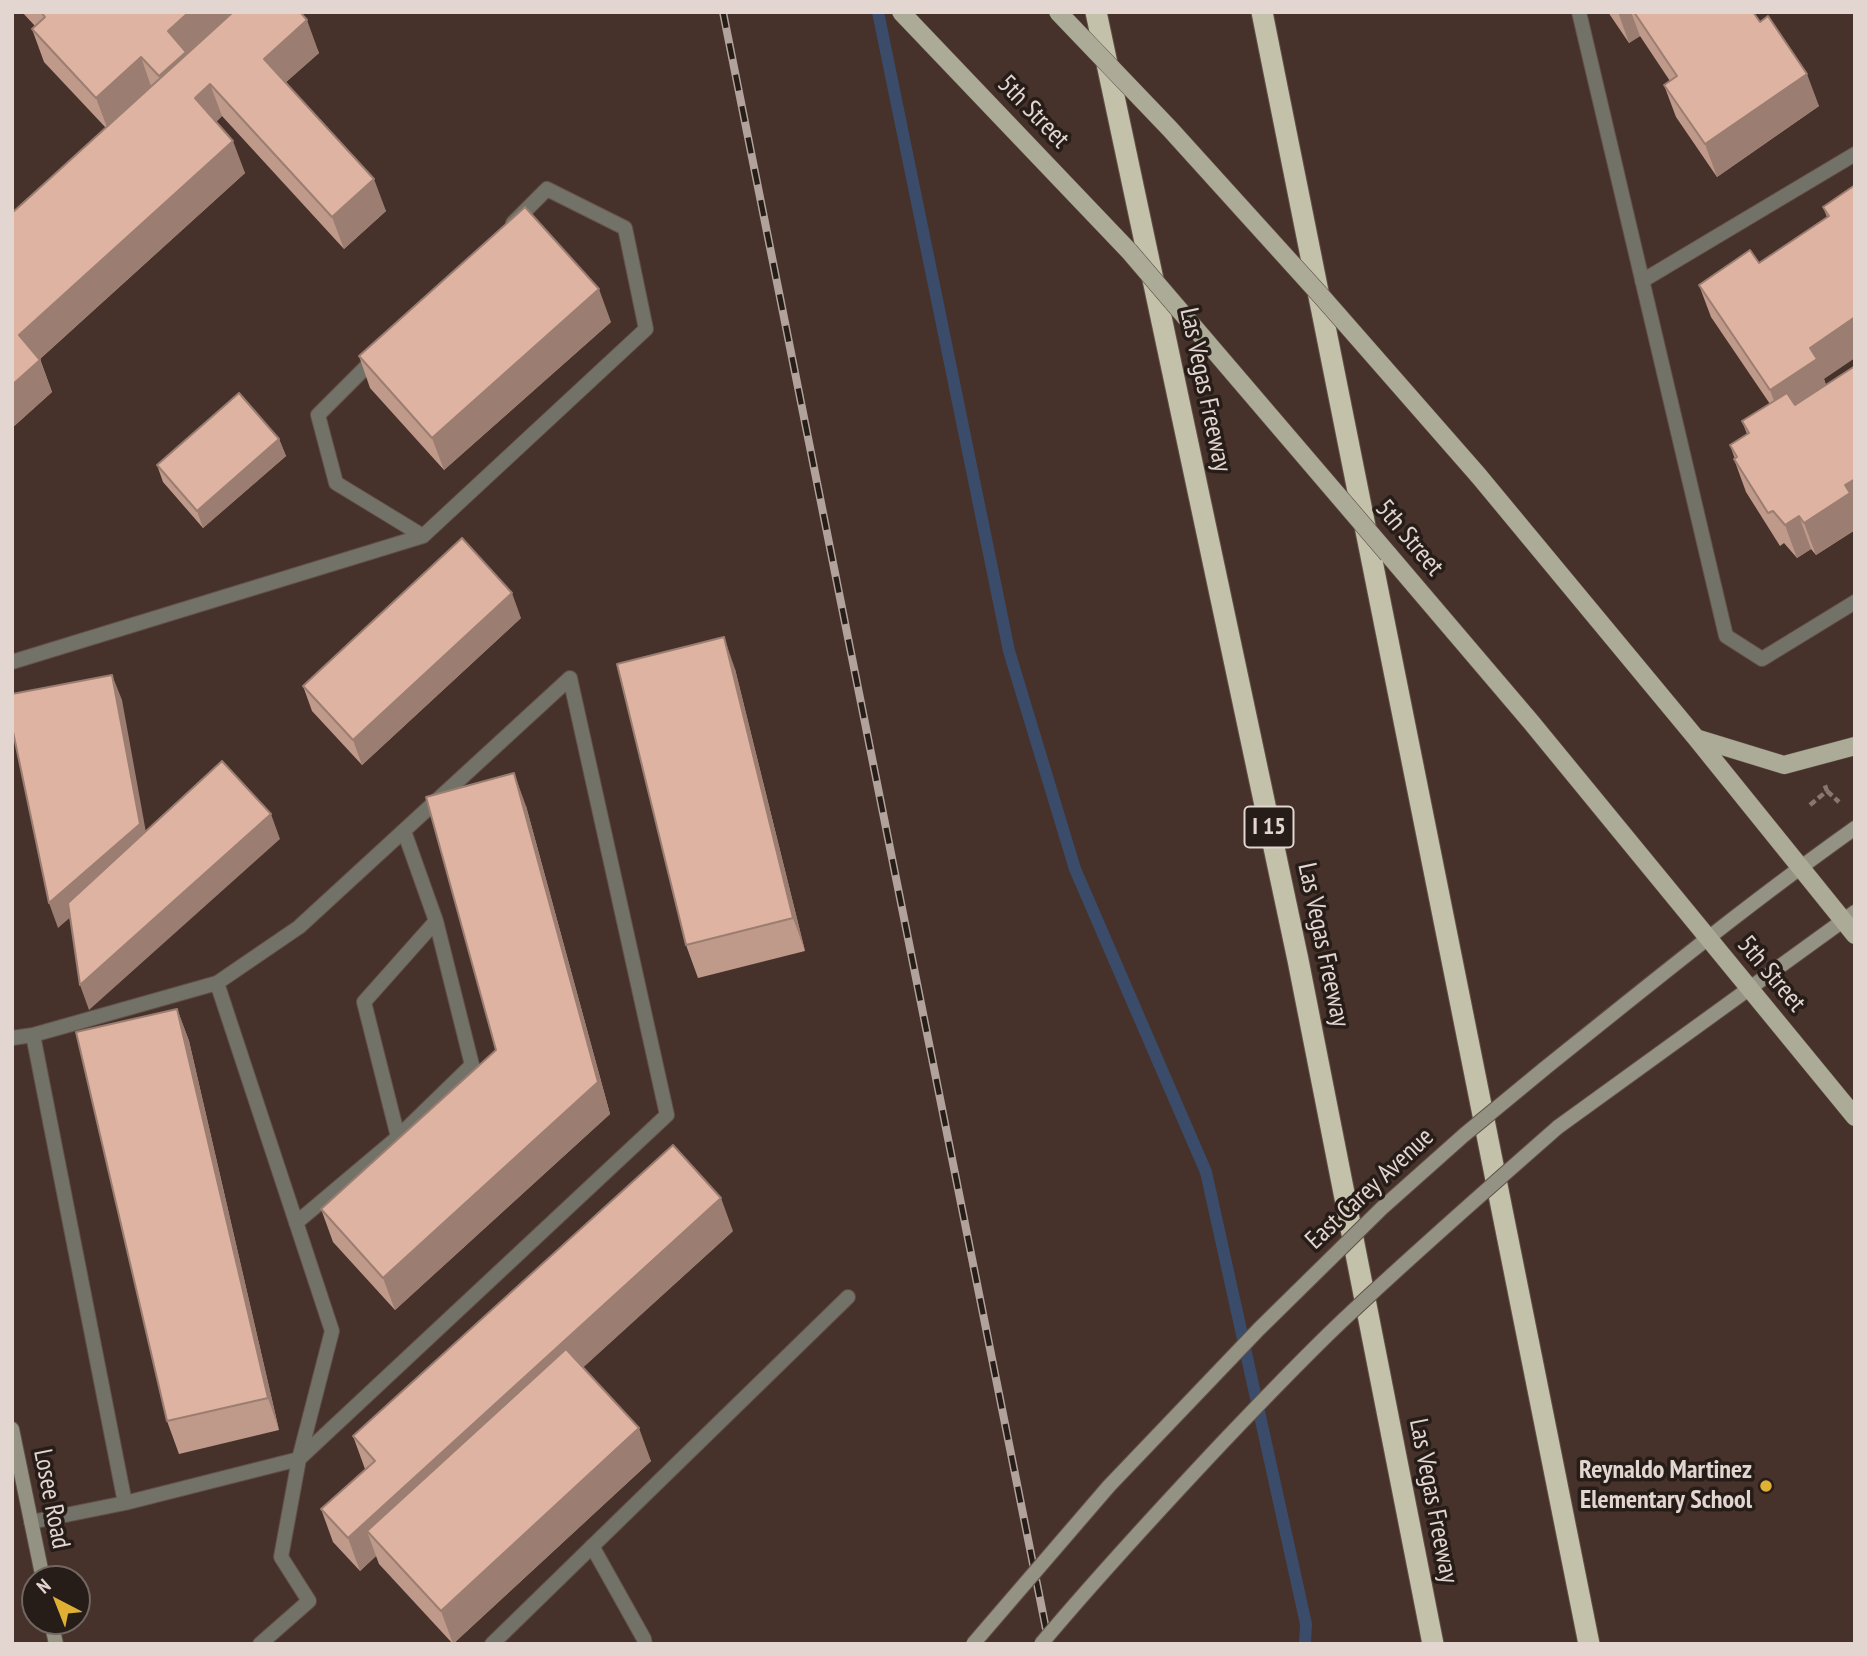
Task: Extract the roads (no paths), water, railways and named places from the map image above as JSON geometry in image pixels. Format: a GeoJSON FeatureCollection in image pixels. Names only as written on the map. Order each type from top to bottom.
{"type":"FeatureCollection","features":[{"type":"Feature","properties":{"kind":"highway","name":"Las Vegas Freeway"},"geometry":{"type":"LineString","coordinates":[[1096,12],[1298,960],[1433,1644]]}},
{"type":"Feature","properties":{"kind":"highway"},"geometry":{"type":"LineString","coordinates":[[1262,12],[1589,1644]]}},
{"type":"Feature","properties":{"kind":"main road","name":"5th Street"},"geometry":{"type":"LineString","coordinates":[[901,12],[1129,251],[1531,722],[1855,1117]]}},
{"type":"Feature","properties":{"kind":"main road"},"geometry":{"type":"LineString","coordinates":[[1041,1644],[1104,1569],[1286,1376],[1435,1234],[1558,1126],[1749,988],[1851,923],[1800,867],[1478,475],[1179,139],[1058,12]]}},
{"type":"Feature","properties":{"kind":"main road"},"geometry":{"type":"LineString","coordinates":[[1696,738],[1784,765],[1855,746]]}},
{"type":"Feature","properties":{"kind":"main road","name":"East Carey Avenue"},"geometry":{"type":"LineString","coordinates":[[973,1644],[1109,1486],[1259,1329],[1382,1208],[1464,1135],[1629,1000],[1800,867],[1855,828]]}},
{"type":"Feature","properties":{"kind":"main road","name":"Losee Road"},"geometry":{"type":"LineString","coordinates":[[12,1429],[40,1565]]}},
{"type":"Feature","properties":{"kind":"lane"},"geometry":{"type":"LineString","coordinates":[[1579,12],[1726,636],[1762,659],[1855,602]]}},
{"type":"Feature","properties":{"kind":"lane"},"geometry":{"type":"LineString","coordinates":[[1642,281],[1855,154]]}},
{"type":"Feature","properties":{"kind":"lane"},"geometry":{"type":"LineString","coordinates":[[12,663],[423,536],[646,329],[625,228],[547,190],[507,229]]}},
{"type":"Feature","properties":{"kind":"lane"},"geometry":{"type":"LineString","coordinates":[[388,346],[318,415],[336,482],[423,536]]}},
{"type":"Feature","properties":{"kind":"lane"},"geometry":{"type":"LineString","coordinates":[[12,1038],[33,1035],[217,983],[299,927],[570,678],[667,1115],[299,1459],[125,1503],[31,1522]]}},
{"type":"Feature","properties":{"kind":"lane"},"geometry":{"type":"LineString","coordinates":[[296,1223],[398,1137],[472,1065],[436,921],[404,831]]}},
{"type":"Feature","properties":{"kind":"lane"},"geometry":{"type":"LineString","coordinates":[[398,1137],[364,1002],[436,921]]}},
{"type":"Feature","properties":{"kind":"lane"},"geometry":{"type":"LineString","coordinates":[[217,983],[332,1331],[299,1459],[281,1557],[309,1601],[260,1644]]}},
{"type":"Feature","properties":{"kind":"lane"},"geometry":{"type":"LineString","coordinates":[[33,1035],[125,1503]]}},
{"type":"Feature","properties":{"kind":"lane"},"geometry":{"type":"LineString","coordinates":[[492,1644],[848,1297]]}},
{"type":"Feature","properties":{"kind":"lane"},"geometry":{"type":"LineString","coordinates":[[592,1546],[645,1644]]}},
{"type":"Feature","properties":{"kind":"waterway"},"geometry":{"type":"LineString","coordinates":[[878,12],[1009,651],[1075,869],[1206,1172],[1306,1624],[1305,1644]]}},
{"type":"Feature","properties":{"kind":"railway"},"geometry":{"type":"LineString","coordinates":[[723,12],[1049,1644]]}},
{"type":"Feature","properties":{"kind":"place","name":"Reynaldo Martinez Elementary School"},"geometry":{"type":"Point","coordinates":[1766,1486]}}]}
